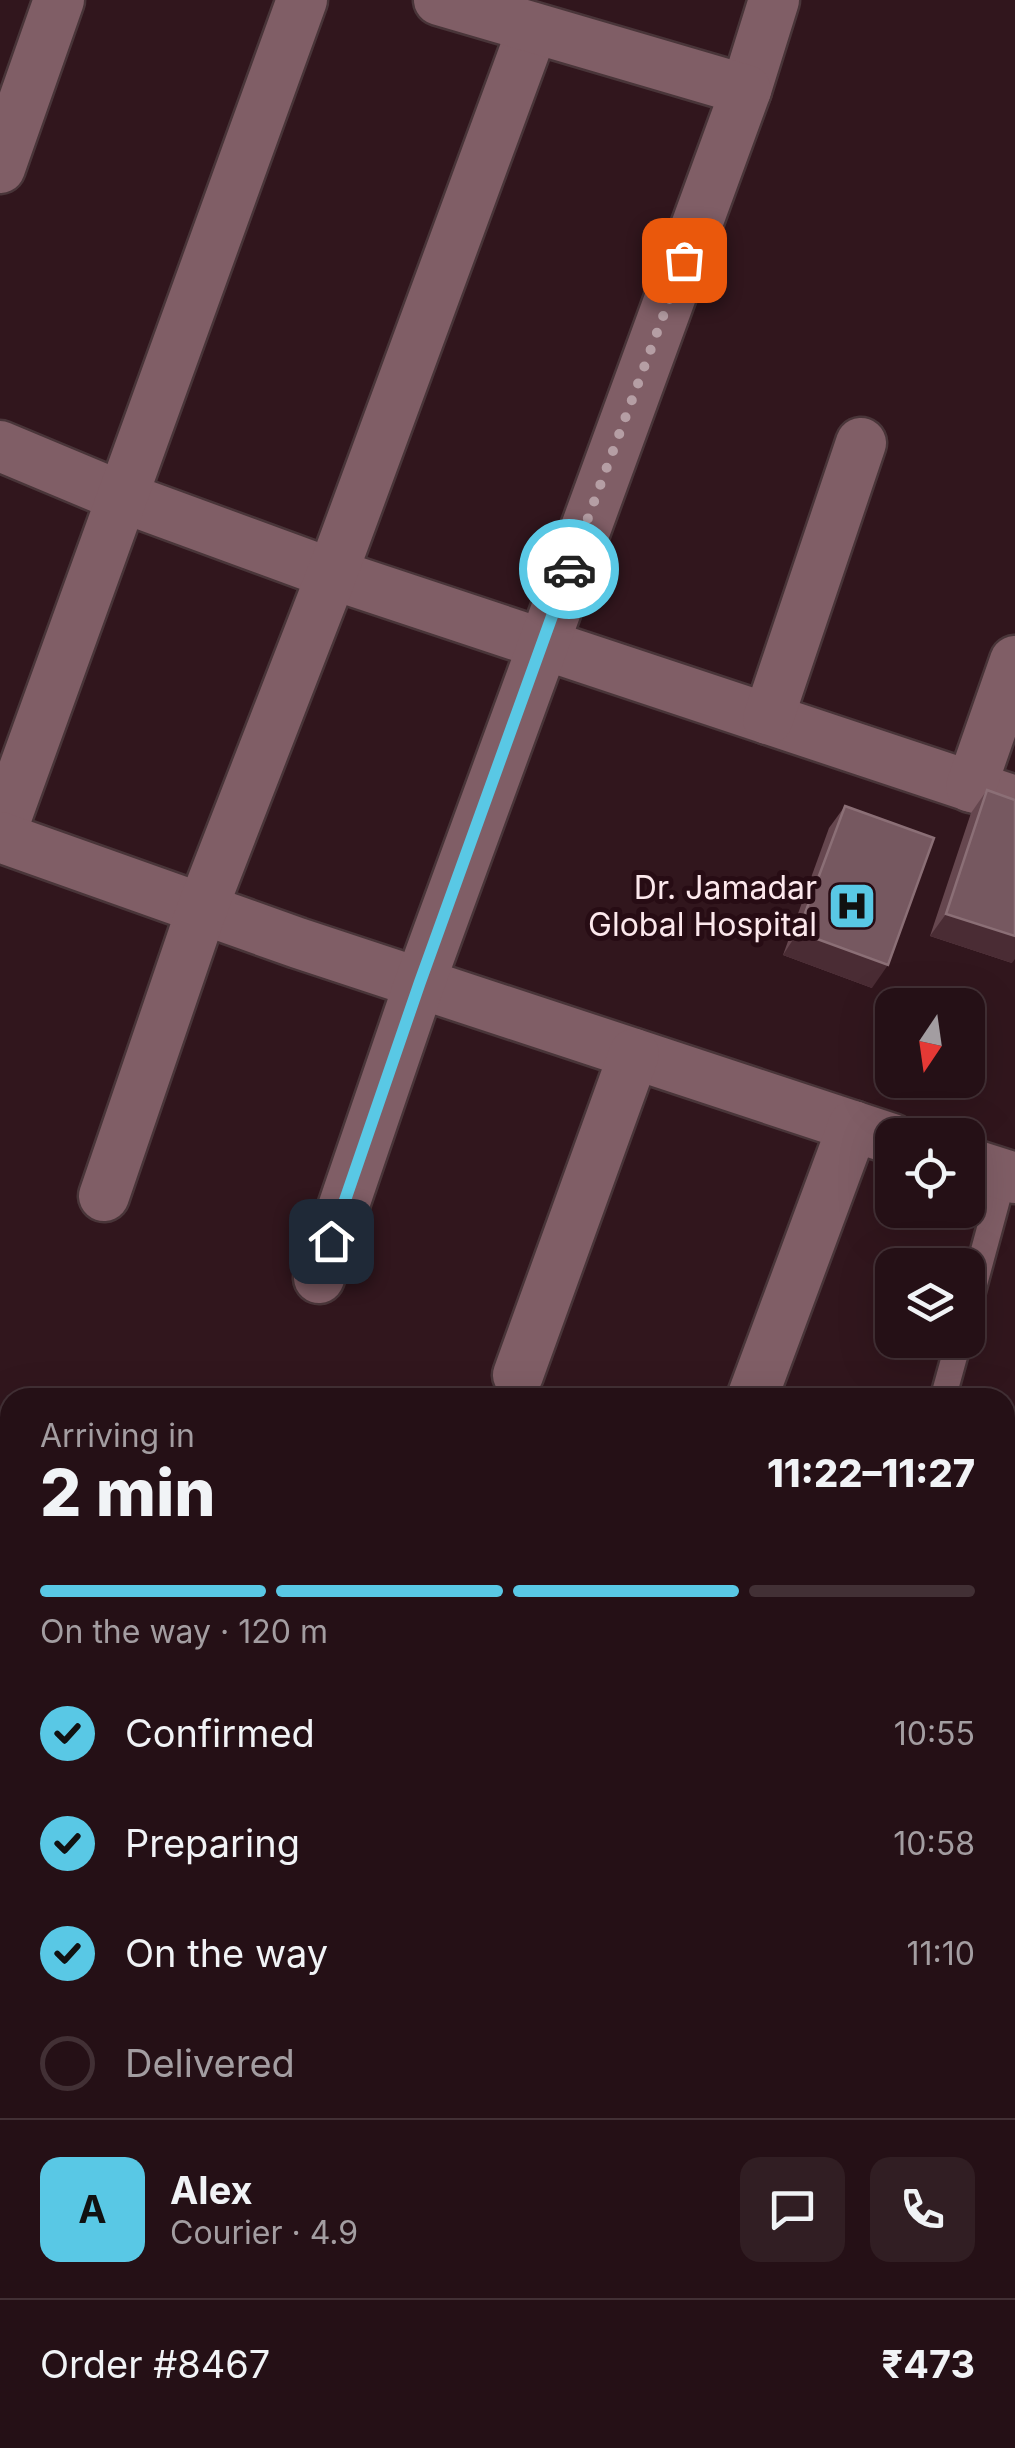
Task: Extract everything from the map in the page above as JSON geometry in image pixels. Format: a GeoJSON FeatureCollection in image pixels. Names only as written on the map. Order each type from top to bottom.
{"type":"FeatureCollection","features":[{"type":"Feature","properties":{"kind":"street"},"geometry":{"type":"LineString","coordinates":[[0,168],[59,0]]}},
{"type":"Feature","properties":{"kind":"street"},"geometry":{"type":"LineString","coordinates":[[302,0],[0,836],[420,982],[873,1132],[757,1388]]}},
{"type":"Feature","properties":{"kind":"street"},"geometry":{"type":"LineString","coordinates":[[439,0],[746,90]]}},
{"type":"Feature","properties":{"kind":"street"},"geometry":{"type":"LineString","coordinates":[[319,1278],[420,982],[746,90],[774,0]]}},
{"type":"Feature","properties":{"kind":"street"},"geometry":{"type":"LineString","coordinates":[[104,1196],[202,908],[332,574],[534,28]]}},
{"type":"Feature","properties":{"kind":"street"},"geometry":{"type":"LineString","coordinates":[[768,719],[861,443]]}},
{"type":"Feature","properties":{"kind":"street"},"geometry":{"type":"LineString","coordinates":[[0,446],[122,497],[332,574],[993,794],[1015,661]]}},
{"type":"Feature","properties":{"kind":"street"},"geometry":{"type":"LineString","coordinates":[[518,1375],[634,1054]]}},
{"type":"Feature","properties":{"kind":"lane"},"geometry":{"type":"LineString","coordinates":[[980,1248],[995,1172]]}},
{"type":"Feature","properties":{"kind":"lane"},"geometry":{"type":"LineString","coordinates":[[946,1388],[954,1358]]}},
{"type":"Feature","properties":{"kind":"building"},"geometry":{"type":"Polygon","coordinates":[[[987,790],[1015,800],[1015,936],[946,914],[987,790]]]}},
{"type":"Feature","properties":{"kind":"building"},"geometry":{"type":"Polygon","coordinates":[[[845,806],[934,838],[888,965],[798,932],[845,806]]]}},
{"type":"Feature","properties":{"kind":"way so far"},"geometry":{"type":"LineString","coordinates":[[569,569],[684,260]]}},
{"type":"Feature","properties":{"kind":"place","name":"Dr. Jamadar Global Hospital"},"geometry":{"type":"Point","coordinates":[852,906]}},
{"type":"Feature","properties":{"kind":"route"},"geometry":{"type":"LineString","coordinates":[[331,1241],[569,569]]}}]}
